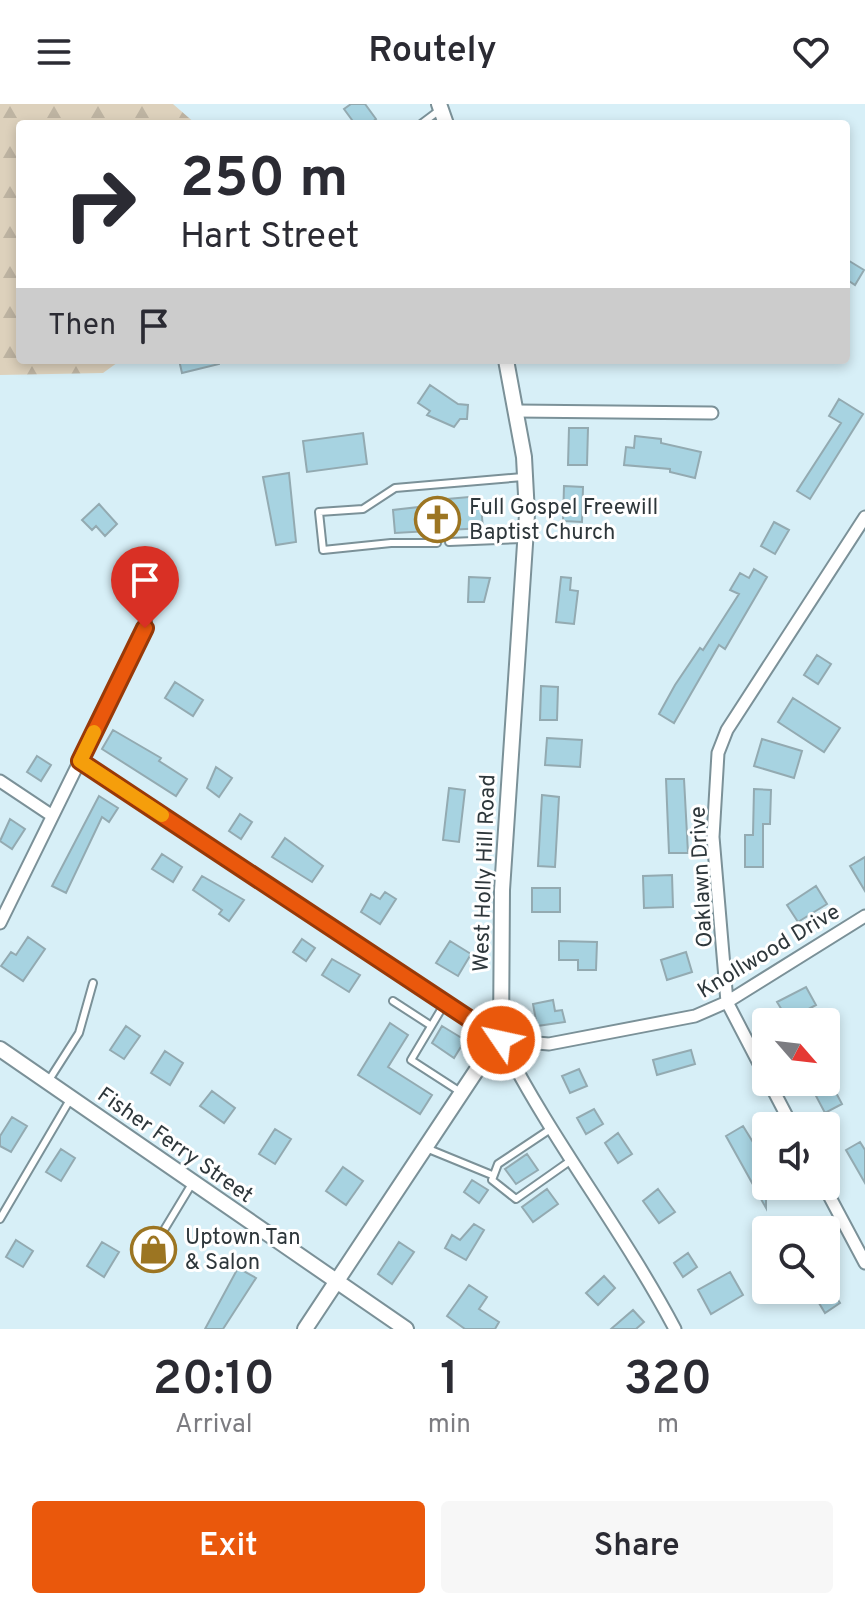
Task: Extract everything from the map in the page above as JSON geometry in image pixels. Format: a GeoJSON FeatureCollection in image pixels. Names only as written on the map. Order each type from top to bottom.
{"type":"FeatureCollection","features":[{"type":"Feature","properties":{"kind":"street","name":"West Holly Hill Road"},"geometry":{"type":"LineString","coordinates":[[501,1040],[502,890],[527,539],[526,477],[507,364]]}},
{"type":"Feature","properties":{"kind":"street"},"geometry":{"type":"LineString","coordinates":[[517,411],[712,413]]}},
{"type":"Feature","properties":{"kind":"street","name":"Oaklawn Drive"},"geometry":{"type":"LineString","coordinates":[[752,1050],[727,1002],[713,837],[718,753],[727,730],[865,517]]}},
{"type":"Feature","properties":{"kind":"street"},"geometry":{"type":"LineString","coordinates":[[0,923],[145,628],[146,614],[121,579]]}},
{"type":"Feature","properties":{"kind":"street"},"geometry":{"type":"LineString","coordinates":[[80,761],[501,1040],[549,1130],[648,1278],[675,1329]]}},
{"type":"Feature","properties":{"kind":"street"},"geometry":{"type":"LineString","coordinates":[[0,781],[51,815]]}},
{"type":"Feature","properties":{"kind":"street","name":"Knollwood Drive"},"geometry":{"type":"LineString","coordinates":[[501,1040],[527,1045],[549,1044],[695,1016],[727,1002],[865,916]]}},
{"type":"Feature","properties":{"kind":"street"},"geometry":{"type":"LineString","coordinates":[[305,1329],[462,1093],[501,1040]]}},
{"type":"Feature","properties":{"kind":"street","name":"Fisher Ferry Street"},"geometry":{"type":"LineString","coordinates":[[0,1049],[406,1329]]}},
{"type":"Feature","properties":{"kind":"street"},"geometry":{"type":"LineString","coordinates":[[831,1200],[865,1263]]}},
{"type":"Feature","properties":{"kind":"lane"},"geometry":{"type":"LineString","coordinates":[[437,543],[391,543],[323,550],[319,512],[363,509],[395,488],[526,477]]}},
{"type":"Feature","properties":{"kind":"lane"},"geometry":{"type":"LineString","coordinates":[[449,542],[527,539]]}},
{"type":"Feature","properties":{"kind":"lane"},"geometry":{"type":"LineString","coordinates":[[47,1082],[70,1051],[93,983]]}},
{"type":"Feature","properties":{"kind":"lane"},"geometry":{"type":"LineString","coordinates":[[393,1001],[430,1025]]}},
{"type":"Feature","properties":{"kind":"lane"},"geometry":{"type":"LineString","coordinates":[[445,1003],[411,1060],[462,1093]]}},
{"type":"Feature","properties":{"kind":"lane"},"geometry":{"type":"LineString","coordinates":[[0,1219],[71,1098]]}},
{"type":"Feature","properties":{"kind":"lane"},"geometry":{"type":"LineString","coordinates":[[492,1175],[498,1164],[549,1130]]}},
{"type":"Feature","properties":{"kind":"lane"},"geometry":{"type":"LineString","coordinates":[[426,1148],[492,1175],[502,1191],[516,1199],[570,1161]]}},
{"type":"Feature","properties":{"kind":"lane"},"geometry":{"type":"LineString","coordinates":[[164,1230],[193,1182]]}},
{"type":"Feature","properties":{"kind":"green space"},"geometry":{"type":"Polygon","coordinates":[[[0,104],[173,104],[191,120],[16,120],[16,364],[115,364],[103,373],[0,375],[0,104]]]}},
{"type":"Feature","properties":{"kind":"building"},"geometry":{"type":"Polygon","coordinates":[[[351,104],[365,104],[376,119],[352,120],[344,109],[351,104]]]}},
{"type":"Feature","properties":{"kind":"building"},"geometry":{"type":"Polygon","coordinates":[[[850,261],[864,270],[855,285],[850,282],[850,261]]]}},
{"type":"Feature","properties":{"kind":"building"},"geometry":{"type":"Polygon","coordinates":[[[180,364],[219,364],[182,373],[180,364]]]}},
{"type":"Feature","properties":{"kind":"building"},"geometry":{"type":"Polygon","coordinates":[[[430,385],[458,404],[468,405],[467,419],[460,419],[454,427],[427,415],[430,411],[418,403],[430,385]]]}},
{"type":"Feature","properties":{"kind":"building"},"geometry":{"type":"Polygon","coordinates":[[[839,399],[863,414],[810,499],[797,491],[841,423],[829,416],[839,399]]]}},
{"type":"Feature","properties":{"kind":"building"},"geometry":{"type":"Polygon","coordinates":[[[569,428],[588,428],[587,465],[568,465],[569,428]]]}},
{"type":"Feature","properties":{"kind":"building"},"geometry":{"type":"Polygon","coordinates":[[[363,433],[367,464],[307,472],[303,441],[363,433]]]}},
{"type":"Feature","properties":{"kind":"building"},"geometry":{"type":"Polygon","coordinates":[[[635,436],[661,439],[661,443],[701,452],[695,478],[670,472],[670,469],[624,465],[626,447],[634,448],[635,436]]]}},
{"type":"Feature","properties":{"kind":"building"},"geometry":{"type":"Polygon","coordinates":[[[289,473],[296,542],[276,545],[263,477],[289,473]]]}},
{"type":"Feature","properties":{"kind":"building"},"geometry":{"type":"Polygon","coordinates":[[[564,486],[583,487],[582,522],[563,521],[564,486]]]}},
{"type":"Feature","properties":{"kind":"building","name":"Full Gospel Freewill Baptist Church"},"geometry":{"type":"Polygon","coordinates":[[[480,496],[483,528],[395,533],[393,510],[436,505],[436,500],[480,496]]]}},
{"type":"Feature","properties":{"kind":"building"},"geometry":{"type":"Polygon","coordinates":[[[99,504],[117,524],[105,536],[96,526],[92,530],[82,520],[99,504]]]}},
{"type":"Feature","properties":{"kind":"building"},"geometry":{"type":"Polygon","coordinates":[[[774,522],[789,530],[775,554],[761,546],[774,522]]]}},
{"type":"Feature","properties":{"kind":"building"},"geometry":{"type":"Polygon","coordinates":[[[754,569],[767,577],[725,649],[719,645],[674,723],[659,714],[675,685],[700,648],[703,650],[739,594],[730,590],[740,573],[749,578],[754,569]]]}},
{"type":"Feature","properties":{"kind":"building"},"geometry":{"type":"Polygon","coordinates":[[[469,577],[490,578],[484,602],[468,602],[469,577]]]}},
{"type":"Feature","properties":{"kind":"building"},"geometry":{"type":"Polygon","coordinates":[[[561,577],[571,578],[570,590],[578,591],[574,624],[556,622],[561,577]]]}},
{"type":"Feature","properties":{"kind":"building"},"geometry":{"type":"Polygon","coordinates":[[[817,655],[831,664],[818,684],[804,675],[817,655]]]}},
{"type":"Feature","properties":{"kind":"building"},"geometry":{"type":"Polygon","coordinates":[[[175,682],[203,700],[193,716],[165,698],[175,682]]]}},
{"type":"Feature","properties":{"kind":"building"},"geometry":{"type":"Polygon","coordinates":[[[541,686],[558,687],[557,720],[540,720],[541,686]]]}},
{"type":"Feature","properties":{"kind":"building"},"geometry":{"type":"Polygon","coordinates":[[[793,698],[840,728],[824,752],[778,722],[793,698]]]}},
{"type":"Feature","properties":{"kind":"building"},"geometry":{"type":"Polygon","coordinates":[[[113,730],[161,758],[159,761],[187,779],[176,796],[102,749],[113,730]]]}},
{"type":"Feature","properties":{"kind":"building"},"geometry":{"type":"Polygon","coordinates":[[[547,738],[582,740],[580,767],[545,765],[547,738]]]}},
{"type":"Feature","properties":{"kind":"building"},"geometry":{"type":"Polygon","coordinates":[[[762,739],[802,751],[794,778],[754,766],[762,739]]]}},
{"type":"Feature","properties":{"kind":"building"},"geometry":{"type":"Polygon","coordinates":[[[37,756],[51,765],[41,781],[27,772],[37,756]]]}},
{"type":"Feature","properties":{"kind":"building"},"geometry":{"type":"Polygon","coordinates":[[[216,767],[232,778],[219,797],[207,788],[216,767]]]}},
{"type":"Feature","properties":{"kind":"building"},"geometry":{"type":"Polygon","coordinates":[[[666,779],[684,779],[688,853],[669,853],[666,779]]]}},
{"type":"Feature","properties":{"kind":"building"},"geometry":{"type":"Polygon","coordinates":[[[449,788],[465,790],[459,842],[443,840],[449,788]]]}},
{"type":"Feature","properties":{"kind":"building"},"geometry":{"type":"Polygon","coordinates":[[[754,789],[771,790],[770,824],[763,824],[763,867],[745,867],[745,835],[753,835],[754,789]]]}},
{"type":"Feature","properties":{"kind":"building"},"geometry":{"type":"Polygon","coordinates":[[[542,795],[559,797],[555,867],[538,866],[542,795]]]}},
{"type":"Feature","properties":{"kind":"building"},"geometry":{"type":"Polygon","coordinates":[[[99,796],[118,808],[109,822],[102,817],[66,893],[52,886],[99,796]]]}},
{"type":"Feature","properties":{"kind":"building"},"geometry":{"type":"Polygon","coordinates":[[[240,814],[252,822],[241,839],[229,831],[240,814]]]}},
{"type":"Feature","properties":{"kind":"building"},"geometry":{"type":"Polygon","coordinates":[[[10,819],[25,829],[12,849],[0,841],[10,819]]]}},
{"type":"Feature","properties":{"kind":"building"},"geometry":{"type":"Polygon","coordinates":[[[285,838],[323,866],[312,882],[272,857],[285,838]]]}},
{"type":"Feature","properties":{"kind":"building"},"geometry":{"type":"Polygon","coordinates":[[[162,854],[182,867],[173,882],[152,869],[162,854]]]}},
{"type":"Feature","properties":{"kind":"building"},"geometry":{"type":"Polygon","coordinates":[[[865,857],[865,891],[850,866],[865,857]]]}},
{"type":"Feature","properties":{"kind":"building"},"geometry":{"type":"Polygon","coordinates":[[[672,875],[673,907],[644,908],[643,876],[672,875]]]}},
{"type":"Feature","properties":{"kind":"building"},"geometry":{"type":"Polygon","coordinates":[[[202,876],[244,900],[229,921],[219,914],[222,910],[193,890],[202,876]]]}},
{"type":"Feature","properties":{"kind":"building"},"geometry":{"type":"Polygon","coordinates":[[[816,886],[827,904],[798,922],[787,905],[816,886]]]}},
{"type":"Feature","properties":{"kind":"building"},"geometry":{"type":"Polygon","coordinates":[[[532,888],[560,888],[560,912],[532,912],[532,888]]]}},
{"type":"Feature","properties":{"kind":"building"},"geometry":{"type":"Polygon","coordinates":[[[385,892],[396,899],[380,924],[361,912],[371,894],[380,899],[385,892]]]}},
{"type":"Feature","properties":{"kind":"building"},"geometry":{"type":"Polygon","coordinates":[[[28,937],[45,949],[23,981],[1,966],[11,952],[16,955],[28,937]]]}},
{"type":"Feature","properties":{"kind":"building"},"geometry":{"type":"Polygon","coordinates":[[[302,939],[315,948],[306,961],[293,952],[302,939]]]}},
{"type":"Feature","properties":{"kind":"building"},"geometry":{"type":"Polygon","coordinates":[[[450,941],[471,954],[458,976],[436,963],[450,941]]]}},
{"type":"Feature","properties":{"kind":"building"},"geometry":{"type":"Polygon","coordinates":[[[559,941],[597,942],[596,970],[578,970],[578,960],[559,960],[559,941]]]}},
{"type":"Feature","properties":{"kind":"building"},"geometry":{"type":"Polygon","coordinates":[[[686,952],[692,972],[667,980],[661,960],[686,952]]]}},
{"type":"Feature","properties":{"kind":"building"},"geometry":{"type":"Polygon","coordinates":[[[332,959],[360,975],[349,992],[322,975],[332,959]]]}},
{"type":"Feature","properties":{"kind":"building"},"geometry":{"type":"Polygon","coordinates":[[[806,987],[816,1005],[810,1008],[781,1008],[777,1002],[806,987]]]}},
{"type":"Feature","properties":{"kind":"building"},"geometry":{"type":"Polygon","coordinates":[[[553,1000],[555,1011],[562,1010],[565,1022],[537,1026],[533,1004],[553,1000]]]}},
{"type":"Feature","properties":{"kind":"building"},"geometry":{"type":"Polygon","coordinates":[[[390,1023],[408,1035],[388,1067],[432,1095],[420,1114],[358,1075],[390,1023]]]}},
{"type":"Feature","properties":{"kind":"building"},"geometry":{"type":"Polygon","coordinates":[[[126,1026],[140,1036],[124,1059],[110,1050],[126,1026]]]}},
{"type":"Feature","properties":{"kind":"building"},"geometry":{"type":"Polygon","coordinates":[[[442,1026],[465,1040],[454,1058],[432,1043],[442,1026]]]}},
{"type":"Feature","properties":{"kind":"building"},"geometry":{"type":"Polygon","coordinates":[[[691,1050],[695,1064],[657,1075],[653,1060],[691,1050]]]}},
{"type":"Feature","properties":{"kind":"building"},"geometry":{"type":"Polygon","coordinates":[[[165,1051],[183,1063],[170,1085],[151,1073],[165,1051]]]}},
{"type":"Feature","properties":{"kind":"building"},"geometry":{"type":"Polygon","coordinates":[[[579,1069],[587,1086],[570,1093],[562,1076],[579,1069]]]}},
{"type":"Feature","properties":{"kind":"building"},"geometry":{"type":"Polygon","coordinates":[[[212,1091],[235,1108],[224,1123],[200,1106],[212,1091]]]}},
{"type":"Feature","properties":{"kind":"building"},"geometry":{"type":"Polygon","coordinates":[[[816,1096],[838,1096],[842,1104],[824,1112],[816,1096]]]}},
{"type":"Feature","properties":{"kind":"building"},"geometry":{"type":"Polygon","coordinates":[[[594,1109],[603,1124],[586,1134],[577,1118],[594,1109]]]}},
{"type":"Feature","properties":{"kind":"building"},"geometry":{"type":"Polygon","coordinates":[[[12,1117],[27,1126],[11,1152],[0,1146],[0,1136],[12,1117]]]}},
{"type":"Feature","properties":{"kind":"building"},"geometry":{"type":"Polygon","coordinates":[[[743,1126],[752,1141],[752,1183],[726,1136],[743,1126]]]}},
{"type":"Feature","properties":{"kind":"building"},"geometry":{"type":"Polygon","coordinates":[[[275,1129],[291,1139],[275,1164],[259,1154],[275,1129]]]}},
{"type":"Feature","properties":{"kind":"building"},"geometry":{"type":"Polygon","coordinates":[[[618,1133],[632,1154],[618,1163],[605,1143],[618,1133]]]}},
{"type":"Feature","properties":{"kind":"building"},"geometry":{"type":"Polygon","coordinates":[[[860,1142],[865,1150],[865,1183],[846,1150],[860,1142]]]}},
{"type":"Feature","properties":{"kind":"building"},"geometry":{"type":"Polygon","coordinates":[[[61,1149],[75,1158],[61,1181],[46,1172],[61,1149]]]}},
{"type":"Feature","properties":{"kind":"building"},"geometry":{"type":"Polygon","coordinates":[[[527,1154],[538,1170],[516,1184],[505,1169],[527,1154]]]}},
{"type":"Feature","properties":{"kind":"building"},"geometry":{"type":"Polygon","coordinates":[[[343,1167],[363,1181],[346,1205],[326,1191],[343,1167]]]}},
{"type":"Feature","properties":{"kind":"building"},"geometry":{"type":"Polygon","coordinates":[[[472,1180],[488,1190],[479,1203],[464,1192],[472,1180]]]}},
{"type":"Feature","properties":{"kind":"building"},"geometry":{"type":"Polygon","coordinates":[[[547,1189],[558,1204],[533,1222],[522,1207],[547,1189]]]}},
{"type":"Feature","properties":{"kind":"building"},"geometry":{"type":"Polygon","coordinates":[[[658,1189],[675,1212],[659,1223],[643,1201],[658,1189]]]}},
{"type":"Feature","properties":{"kind":"building"},"geometry":{"type":"Polygon","coordinates":[[[474,1224],[484,1230],[466,1260],[445,1248],[452,1235],[460,1240],[474,1224]]]}},
{"type":"Feature","properties":{"kind":"building"},"geometry":{"type":"Polygon","coordinates":[[[149,1233],[169,1243],[158,1266],[138,1256],[149,1233]]]}},
{"type":"Feature","properties":{"kind":"building"},"geometry":{"type":"Polygon","coordinates":[[[16,1240],[33,1251],[23,1267],[6,1257],[16,1240]]]}},
{"type":"Feature","properties":{"kind":"building"},"geometry":{"type":"Polygon","coordinates":[[[102,1242],[119,1252],[104,1277],[87,1266],[102,1242]]]}},
{"type":"Feature","properties":{"kind":"building"},"geometry":{"type":"Polygon","coordinates":[[[399,1242],[414,1252],[392,1284],[378,1274],[399,1242]]]}},
{"type":"Feature","properties":{"kind":"building"},"geometry":{"type":"Polygon","coordinates":[[[688,1253],[697,1267],[683,1277],[674,1263],[688,1253]]]}},
{"type":"Feature","properties":{"kind":"building"},"geometry":{"type":"Polygon","coordinates":[[[238,1268],[256,1278],[223,1329],[205,1329],[238,1268]]]}},
{"type":"Feature","properties":{"kind":"building"},"geometry":{"type":"Polygon","coordinates":[[[730,1272],[743,1295],[711,1314],[698,1290],[730,1272]]]}},
{"type":"Feature","properties":{"kind":"building"},"geometry":{"type":"Polygon","coordinates":[[[604,1276],[615,1288],[598,1305],[586,1293],[604,1276]]]}},
{"type":"Feature","properties":{"kind":"building"},"geometry":{"type":"Polygon","coordinates":[[[469,1285],[487,1297],[479,1309],[499,1322],[495,1329],[465,1329],[447,1316],[469,1285]]]}},
{"type":"Feature","properties":{"kind":"building"},"geometry":{"type":"Polygon","coordinates":[[[820,1304],[838,1304],[825,1313],[820,1304]]]}},
{"type":"Feature","properties":{"kind":"building"},"geometry":{"type":"Polygon","coordinates":[[[633,1310],[644,1322],[636,1329],[611,1329],[633,1310]]]}},
{"type":"Feature","properties":{"kind":"slow traffic"},"geometry":{"type":"LineString","coordinates":[[94,732],[80,761],[162,815]]}},
{"type":"Feature","properties":{"kind":"place","name":"Full Gospel Freewill Baptist Church"},"geometry":{"type":"Point","coordinates":[438,519]}},
{"type":"Feature","properties":{"kind":"place","name":"Uptown Tan & Salon"},"geometry":{"type":"Point","coordinates":[154,1249]}},
{"type":"Feature","properties":{"kind":"route"},"geometry":{"type":"LineString","coordinates":[[145,628],[80,761],[501,1040]]}}]}
